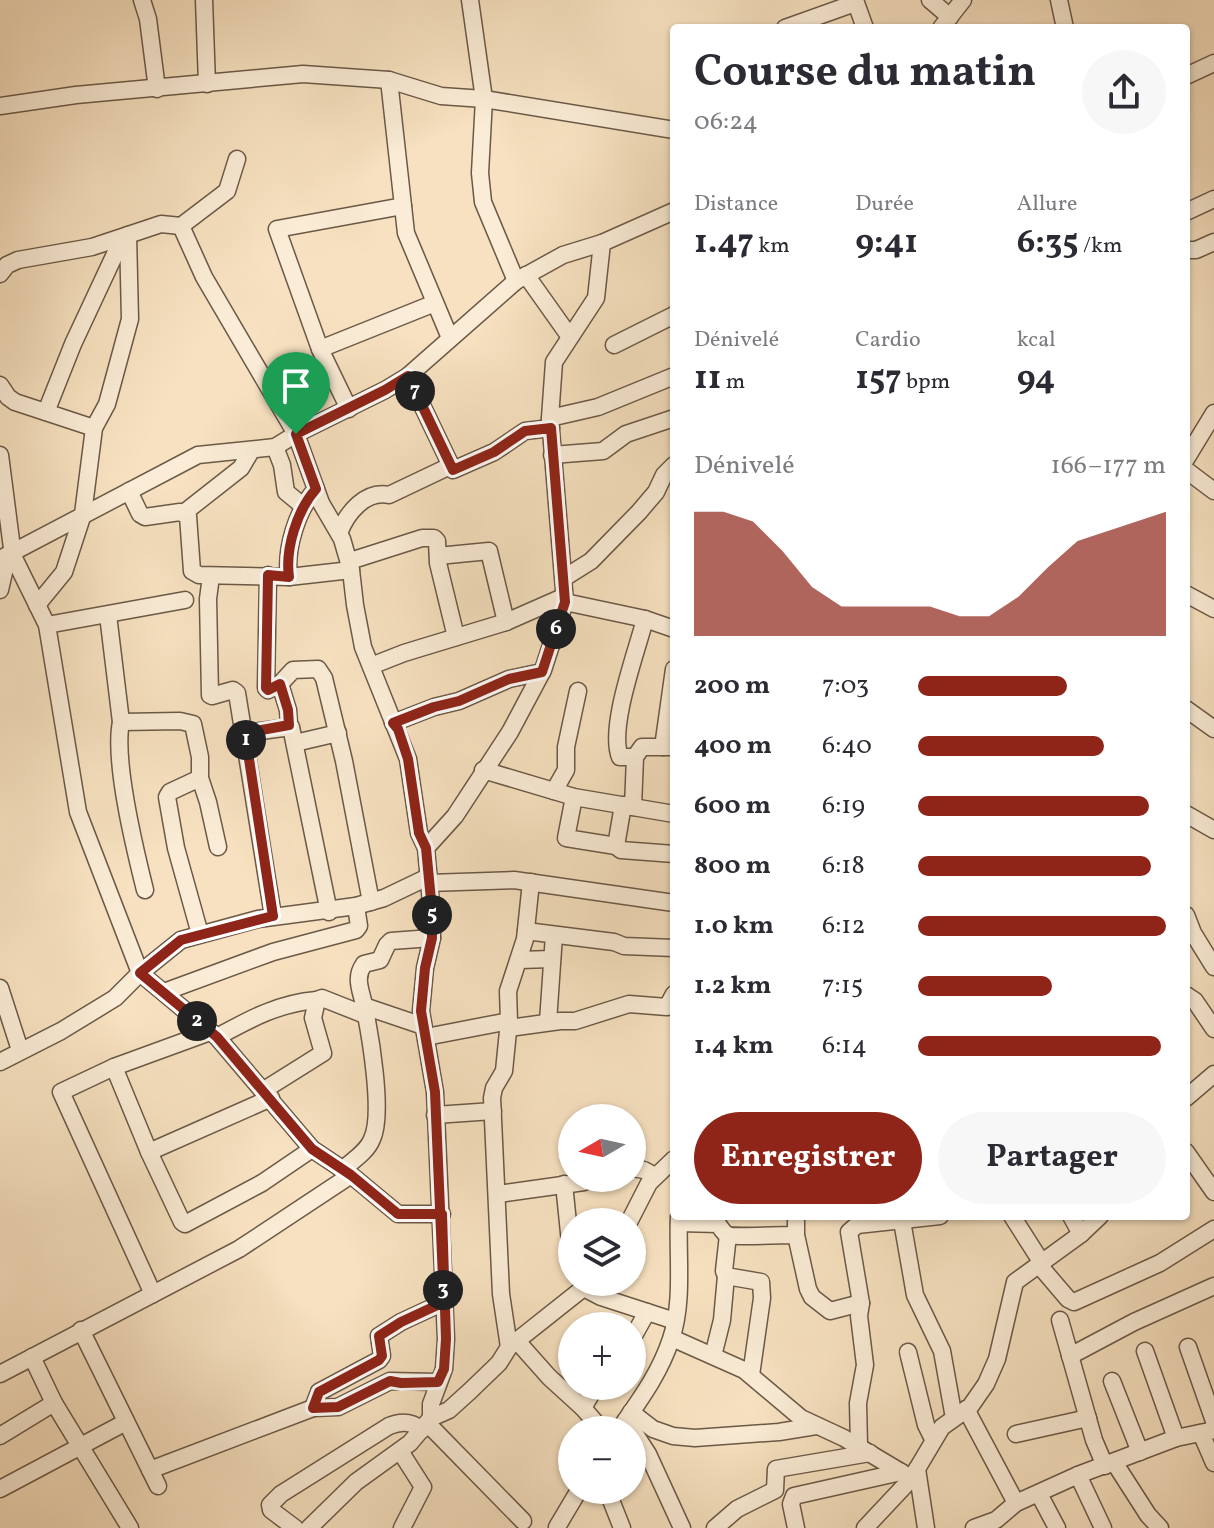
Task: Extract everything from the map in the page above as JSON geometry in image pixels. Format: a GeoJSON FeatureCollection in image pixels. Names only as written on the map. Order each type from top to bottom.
{"type":"FeatureCollection","features":[{"type":"Feature","properties":{"kind":"street"},"geometry":{"type":"LineString","coordinates":[[142,0],[148,19],[157,89]]}},
{"type":"Feature","properties":{"kind":"street"},"geometry":{"type":"LineString","coordinates":[[204,0],[207,84]]}},
{"type":"Feature","properties":{"kind":"street"},"geometry":{"type":"LineString","coordinates":[[470,0],[484,99],[480,173],[483,202],[521,278],[570,337]]}},
{"type":"Feature","properties":{"kind":"street"},"geometry":{"type":"LineString","coordinates":[[930,0],[946,22],[963,0]]}},
{"type":"Feature","properties":{"kind":"street"},"geometry":{"type":"LineString","coordinates":[[1059,0],[1064,24]]}},
{"type":"Feature","properties":{"kind":"street"},"geometry":{"type":"LineString","coordinates":[[806,24],[855,1],[864,24]]}},
{"type":"Feature","properties":{"kind":"street"},"geometry":{"type":"LineString","coordinates":[[1190,74],[1214,63]]}},
{"type":"Feature","properties":{"kind":"street"},"geometry":{"type":"LineString","coordinates":[[0,106],[76,95],[303,74],[389,80],[441,96],[484,99],[670,129]]}},
{"type":"Feature","properties":{"kind":"street"},"geometry":{"type":"LineString","coordinates":[[389,80],[406,233],[450,338]]}},
{"type":"Feature","properties":{"kind":"street"},"geometry":{"type":"LineString","coordinates":[[0,274],[12,261],[92,247],[161,224],[181,226],[227,191],[237,159]]}},
{"type":"Feature","properties":{"kind":"street"},"geometry":{"type":"LineString","coordinates":[[1190,210],[1214,199]]}},
{"type":"Feature","properties":{"kind":"street"},"geometry":{"type":"LineString","coordinates":[[349,409],[320,349],[277,229],[403,206]]}},
{"type":"Feature","properties":{"kind":"street"},"geometry":{"type":"LineString","coordinates":[[7,555],[202,454],[275,447],[349,409],[408,376],[521,278],[563,255],[602,243],[670,213]]}},
{"type":"Feature","properties":{"kind":"street"},"geometry":{"type":"LineString","coordinates":[[181,226],[204,277],[296,434],[321,503],[339,533],[350,565],[359,632],[408,759],[419,833],[426,848],[432,938],[423,989],[424,1032],[432,1065],[442,1214],[444,1369],[427,1424]]}},
{"type":"Feature","properties":{"kind":"street"},"geometry":{"type":"LineString","coordinates":[[46,412],[67,357],[124,237]]}},
{"type":"Feature","properties":{"kind":"street"},"geometry":{"type":"LineString","coordinates":[[37,605],[64,572],[83,514],[94,428],[107,404],[130,319],[124,237]]}},
{"type":"Feature","properties":{"kind":"street"},"geometry":{"type":"LineString","coordinates":[[1190,250],[1214,242]]}},
{"type":"Feature","properties":{"kind":"street"},"geometry":{"type":"LineString","coordinates":[[426,848],[455,816],[510,732],[542,672],[564,600],[550,423],[554,362],[596,298],[602,243]]}},
{"type":"Feature","properties":{"kind":"street"},"geometry":{"type":"LineString","coordinates":[[320,349],[435,303]]}},
{"type":"Feature","properties":{"kind":"street"},"geometry":{"type":"LineString","coordinates":[[614,345],[670,317]]}},
{"type":"Feature","properties":{"kind":"street"},"geometry":{"type":"LineString","coordinates":[[408,376],[453,470],[494,452],[525,431],[598,407],[670,378]]}},
{"type":"Feature","properties":{"kind":"street"},"geometry":{"type":"LineString","coordinates":[[0,385],[15,402],[94,428]]}},
{"type":"Feature","properties":{"kind":"street"},"geometry":{"type":"LineString","coordinates":[[1190,452],[1214,413]]}},
{"type":"Feature","properties":{"kind":"street"},"geometry":{"type":"LineString","coordinates":[[552,455],[603,451],[626,434],[670,419]]}},
{"type":"Feature","properties":{"kind":"street"},"geometry":{"type":"LineString","coordinates":[[275,447],[282,465],[286,492],[303,506]]}},
{"type":"Feature","properties":{"kind":"street"},"geometry":{"type":"LineString","coordinates":[[129,491],[140,514],[145,517],[185,512],[241,468],[251,451]]}},
{"type":"Feature","properties":{"kind":"street"},"geometry":{"type":"LineString","coordinates":[[0,455],[7,555],[0,590]]}},
{"type":"Feature","properties":{"kind":"street"},"geometry":{"type":"LineString","coordinates":[[339,533],[353,508],[450,466]]}},
{"type":"Feature","properties":{"kind":"street"},"geometry":{"type":"LineString","coordinates":[[564,578],[591,561],[639,512],[670,469]]}},
{"type":"Feature","properties":{"kind":"street"},"geometry":{"type":"LineString","coordinates":[[1190,473],[1214,491]]}},
{"type":"Feature","properties":{"kind":"street"},"geometry":{"type":"LineString","coordinates":[[289,577],[287,557],[303,506],[316,489]]}},
{"type":"Feature","properties":{"kind":"street"},"geometry":{"type":"LineString","coordinates":[[185,512],[188,516],[192,571],[199,575],[289,577],[350,565],[422,538],[434,538],[456,637]]}},
{"type":"Feature","properties":{"kind":"street"},"geometry":{"type":"LineString","coordinates":[[438,556],[489,551],[506,622]]}},
{"type":"Feature","properties":{"kind":"street"},"geometry":{"type":"LineString","coordinates":[[7,555],[47,625],[78,812],[140,973],[214,1035],[268,1094],[312,1149],[398,1214],[442,1214]]}},
{"type":"Feature","properties":{"kind":"street"},"geometry":{"type":"LineString","coordinates":[[164,992],[273,952],[356,930],[359,926],[363,904],[338,733],[324,678],[318,669],[290,671],[280,684],[268,690],[266,688],[268,575]]}},
{"type":"Feature","properties":{"kind":"street"},"geometry":{"type":"LineString","coordinates":[[211,576],[208,599],[210,695],[236,690],[273,916]]}},
{"type":"Feature","properties":{"kind":"street"},"geometry":{"type":"LineString","coordinates":[[1190,596],[1214,609]]}},
{"type":"Feature","properties":{"kind":"street"},"geometry":{"type":"LineString","coordinates":[[47,625],[185,600]]}},
{"type":"Feature","properties":{"kind":"street"},"geometry":{"type":"LineString","coordinates":[[371,666],[564,600],[670,628]]}},
{"type":"Feature","properties":{"kind":"street"},"geometry":{"type":"LineString","coordinates":[[108,615],[121,722],[119,737],[124,789],[145,890]]}},
{"type":"Feature","properties":{"kind":"street"},"geometry":{"type":"LineString","coordinates":[[635,757],[620,757],[616,744],[626,683],[645,619]]}},
{"type":"Feature","properties":{"kind":"street"},"geometry":{"type":"LineString","coordinates":[[393,723],[459,701],[509,679],[542,672]]}},
{"type":"Feature","properties":{"kind":"street"},"geometry":{"type":"LineString","coordinates":[[280,684],[329,912]]}},
{"type":"Feature","properties":{"kind":"street"},"geometry":{"type":"LineString","coordinates":[[554,791],[566,770],[566,747],[578,691]]}},
{"type":"Feature","properties":{"kind":"street"},"geometry":{"type":"LineString","coordinates":[[1190,712],[1214,729]]}},
{"type":"Feature","properties":{"kind":"street"},"geometry":{"type":"LineString","coordinates":[[616,846],[628,806],[635,757],[642,747],[668,747],[670,721]]}},
{"type":"Feature","properties":{"kind":"street"},"geometry":{"type":"LineString","coordinates":[[121,722],[191,722],[200,757],[200,778],[218,847]]}},
{"type":"Feature","properties":{"kind":"street"},"geometry":{"type":"LineString","coordinates":[[245,733],[289,725]]}},
{"type":"Feature","properties":{"kind":"street"},"geometry":{"type":"LineString","coordinates":[[295,743],[338,733]]}},
{"type":"Feature","properties":{"kind":"street"},"geometry":{"type":"LineString","coordinates":[[483,770],[574,797],[670,813]]}},
{"type":"Feature","properties":{"kind":"street"},"geometry":{"type":"LineString","coordinates":[[200,778],[170,792],[167,797],[176,848],[200,934]]}},
{"type":"Feature","properties":{"kind":"street"},"geometry":{"type":"LineString","coordinates":[[574,797],[566,838],[616,846],[621,850],[670,854]]}},
{"type":"Feature","properties":{"kind":"street"},"geometry":{"type":"LineString","coordinates":[[1190,816],[1214,830]]}},
{"type":"Feature","properties":{"kind":"street"},"geometry":{"type":"LineString","coordinates":[[0,1062],[61,1031],[115,998],[181,940],[273,916],[329,912],[363,904],[428,880],[514,880],[670,902]]}},
{"type":"Feature","properties":{"kind":"street"},"geometry":{"type":"LineString","coordinates":[[531,882],[526,931],[508,991],[509,1024],[504,1071],[492,1098],[501,1294],[513,1344],[590,1416]]}},
{"type":"Feature","properties":{"kind":"street"},"geometry":{"type":"LineString","coordinates":[[1190,925],[1214,967]]}},
{"type":"Feature","properties":{"kind":"street"},"geometry":{"type":"LineString","coordinates":[[526,931],[614,942],[624,946],[670,948]]}},
{"type":"Feature","properties":{"kind":"street"},"geometry":{"type":"LineString","coordinates":[[548,1022],[554,935]]}},
{"type":"Feature","properties":{"kind":"street"},"geometry":{"type":"LineString","coordinates":[[0,1374],[239,1249],[346,1173],[372,1140],[378,1112],[358,976],[364,964],[380,960],[391,941],[432,938]]}},
{"type":"Feature","properties":{"kind":"street"},"geometry":{"type":"LineString","coordinates":[[519,960],[552,959]]}},
{"type":"Feature","properties":{"kind":"street"},"geometry":{"type":"LineString","coordinates":[[0,988],[20,1050]]}},
{"type":"Feature","properties":{"kind":"street"},"geometry":{"type":"LineString","coordinates":[[153,1294],[61,1092],[114,1067],[214,1035],[261,1012],[322,998],[424,1032],[575,1021],[629,1004],[667,1007],[670,1001]]}},
{"type":"Feature","properties":{"kind":"street"},"geometry":{"type":"LineString","coordinates":[[1190,998],[1214,1029]]}},
{"type":"Feature","properties":{"kind":"street"},"geometry":{"type":"LineString","coordinates":[[149,1152],[268,1094],[323,1053],[313,1018],[317,1000]]}},
{"type":"Feature","properties":{"kind":"street"},"geometry":{"type":"LineString","coordinates":[[114,1067],[182,1222],[189,1224],[262,1183],[312,1149]]}},
{"type":"Feature","properties":{"kind":"street"},"geometry":{"type":"LineString","coordinates":[[1190,1095],[1214,1074]]}},
{"type":"Feature","properties":{"kind":"street"},"geometry":{"type":"LineString","coordinates":[[435,1115],[493,1111]]}},
{"type":"Feature","properties":{"kind":"street"},"geometry":{"type":"LineString","coordinates":[[1190,1158],[1214,1192]]}},
{"type":"Feature","properties":{"kind":"street"},"geometry":{"type":"LineString","coordinates":[[635,1208],[655,1176],[670,1163]]}},
{"type":"Feature","properties":{"kind":"street"},"geometry":{"type":"LineString","coordinates":[[646,1171],[655,1176]]}},
{"type":"Feature","properties":{"kind":"street"},"geometry":{"type":"LineString","coordinates":[[498,1194],[558,1185]]}},
{"type":"Feature","properties":{"kind":"street"},"geometry":{"type":"LineString","coordinates":[[629,1416],[659,1369],[674,1330],[679,1220]]}},
{"type":"Feature","properties":{"kind":"street"},"geometry":{"type":"LineString","coordinates":[[687,1220],[718,1224],[728,1235],[722,1320],[713,1356]]}},
{"type":"Feature","properties":{"kind":"street"},"geometry":{"type":"LineString","coordinates":[[742,1220],[747,1234]]}},
{"type":"Feature","properties":{"kind":"street"},"geometry":{"type":"LineString","coordinates":[[796,1220],[796,1235],[812,1297],[830,1311],[861,1303]]}},
{"type":"Feature","properties":{"kind":"street"},"geometry":{"type":"LineString","coordinates":[[865,1449],[858,1403],[865,1365],[859,1316],[861,1303],[849,1232],[857,1225],[910,1220]]}},
{"type":"Feature","properties":{"kind":"street"},"geometry":{"type":"LineString","coordinates":[[1014,1220],[1040,1264],[1068,1299],[1074,1302],[1160,1263],[1214,1229]]}},
{"type":"Feature","properties":{"kind":"street"},"geometry":{"type":"LineString","coordinates":[[1073,1220],[1081,1234]]}},
{"type":"Feature","properties":{"kind":"street"},"geometry":{"type":"LineString","coordinates":[[865,1528],[910,1473],[942,1427],[960,1414],[986,1384],[997,1359],[1012,1287],[1096,1220]]}},
{"type":"Feature","properties":{"kind":"street"},"geometry":{"type":"LineString","coordinates":[[902,1221],[915,1295],[942,1351],[960,1414],[1016,1503]]}},
{"type":"Feature","properties":{"kind":"street"},"geometry":{"type":"LineString","coordinates":[[728,1235],[796,1235]]}},
{"type":"Feature","properties":{"kind":"street"},"geometry":{"type":"LineString","coordinates":[[726,1276],[761,1282],[762,1298],[751,1375]]}},
{"type":"Feature","properties":{"kind":"street"},"geometry":{"type":"LineString","coordinates":[[1070,1356],[1134,1322],[1214,1286]]}},
{"type":"Feature","properties":{"kind":"street"},"geometry":{"type":"LineString","coordinates":[[309,1528],[356,1482],[400,1451],[427,1424],[449,1410],[499,1363],[513,1344],[570,1296]]}},
{"type":"Feature","properties":{"kind":"street"},"geometry":{"type":"LineString","coordinates":[[599,1296],[647,1312],[713,1356],[751,1375],[761,1387],[801,1418],[910,1473],[926,1528]]}},
{"type":"Feature","properties":{"kind":"street"},"geometry":{"type":"LineString","coordinates":[[313,1408],[319,1392],[379,1360],[382,1356],[379,1336],[444,1302]]}},
{"type":"Feature","properties":{"kind":"street"},"geometry":{"type":"LineString","coordinates":[[1060,1320],[1088,1418],[1109,1464],[1160,1528]]}},
{"type":"Feature","properties":{"kind":"street"},"geometry":{"type":"LineString","coordinates":[[81,1330],[158,1486]]}},
{"type":"Feature","properties":{"kind":"street"},"geometry":{"type":"LineString","coordinates":[[1188,1347],[1210,1428],[1214,1463]]}},
{"type":"Feature","properties":{"kind":"street"},"geometry":{"type":"LineString","coordinates":[[1145,1351],[1176,1438]]}},
{"type":"Feature","properties":{"kind":"street"},"geometry":{"type":"LineString","coordinates":[[908,1352],[926,1425],[933,1439]]}},
{"type":"Feature","properties":{"kind":"street"},"geometry":{"type":"LineString","coordinates":[[32,1357],[54,1403],[130,1528]]}},
{"type":"Feature","properties":{"kind":"street"},"geometry":{"type":"LineString","coordinates":[[150,1470],[313,1408],[338,1407],[390,1381],[438,1382]]}},
{"type":"Feature","properties":{"kind":"street"},"geometry":{"type":"LineString","coordinates":[[1112,1381],[1140,1452]]}},
{"type":"Feature","properties":{"kind":"street"},"geometry":{"type":"LineString","coordinates":[[583,1408],[588,1400]]}},
{"type":"Feature","properties":{"kind":"street"},"geometry":{"type":"LineString","coordinates":[[0,1436],[54,1403]]}},
{"type":"Feature","properties":{"kind":"street"},"geometry":{"type":"LineString","coordinates":[[1016,1434],[1088,1418]]}},
{"type":"Feature","properties":{"kind":"street"},"geometry":{"type":"LineString","coordinates":[[0,1489],[126,1422]]}},
{"type":"Feature","properties":{"kind":"street"},"geometry":{"type":"LineString","coordinates":[[295,1528],[271,1510],[270,1505],[281,1494],[396,1423],[427,1424]]}},
{"type":"Feature","properties":{"kind":"street"},"geometry":{"type":"LineString","coordinates":[[427,1424],[523,1521]]}},
{"type":"Feature","properties":{"kind":"street"},"geometry":{"type":"LineString","coordinates":[[646,1427],[673,1436],[695,1438],[816,1426]]}},
{"type":"Feature","properties":{"kind":"street"},"geometry":{"type":"LineString","coordinates":[[974,1528],[998,1524],[1016,1503],[1078,1475],[1210,1428]]}},
{"type":"Feature","properties":{"kind":"street"},"geometry":{"type":"LineString","coordinates":[[715,1528],[737,1509],[775,1490],[776,1469],[865,1449]]}},
{"type":"Feature","properties":{"kind":"street"},"geometry":{"type":"LineString","coordinates":[[400,1451],[423,1487],[402,1528]]}},
{"type":"Feature","properties":{"kind":"street"},"geometry":{"type":"LineString","coordinates":[[646,1451],[682,1528]]}},
{"type":"Feature","properties":{"kind":"street"},"geometry":{"type":"LineString","coordinates":[[796,1528],[791,1504],[794,1496],[910,1473]]}},
{"type":"Feature","properties":{"kind":"street"},"geometry":{"type":"LineString","coordinates":[[1078,1475],[1103,1528]]}},
{"type":"Feature","properties":{"kind":"street"},"geometry":{"type":"LineString","coordinates":[[1039,1494],[1057,1528]]}},
{"type":"Feature","properties":{"kind":"street"},"geometry":{"type":"LineString","coordinates":[[557,1527],[571,1504]]}},
{"type":"Feature","properties":{"kind":"street"},"geometry":{"type":"LineString","coordinates":[[613,1504],[622,1528]]}},
{"type":"Feature","properties":{"kind":"route"},"geometry":{"type":"LineString","coordinates":[[296,434],[316,489],[303,506],[287,557],[289,577],[268,575],[265,663],[266,688],[268,690],[280,684],[289,725],[245,733],[273,916],[181,940],[140,973],[217,1037],[312,1149],[351,1175],[391,1211],[403,1215],[442,1214],[446,1339],[444,1369],[438,1382],[390,1381],[338,1407],[327,1409],[313,1408],[319,1392],[379,1360],[382,1356],[379,1336],[444,1302],[442,1214],[435,1140],[435,1092],[421,1011],[425,968],[432,938],[431,900],[426,848],[419,833],[408,759],[393,723],[459,701],[509,679],[542,672],[565,602],[551,428],[525,431],[494,452],[453,470],[408,376],[296,434]]}}]}
